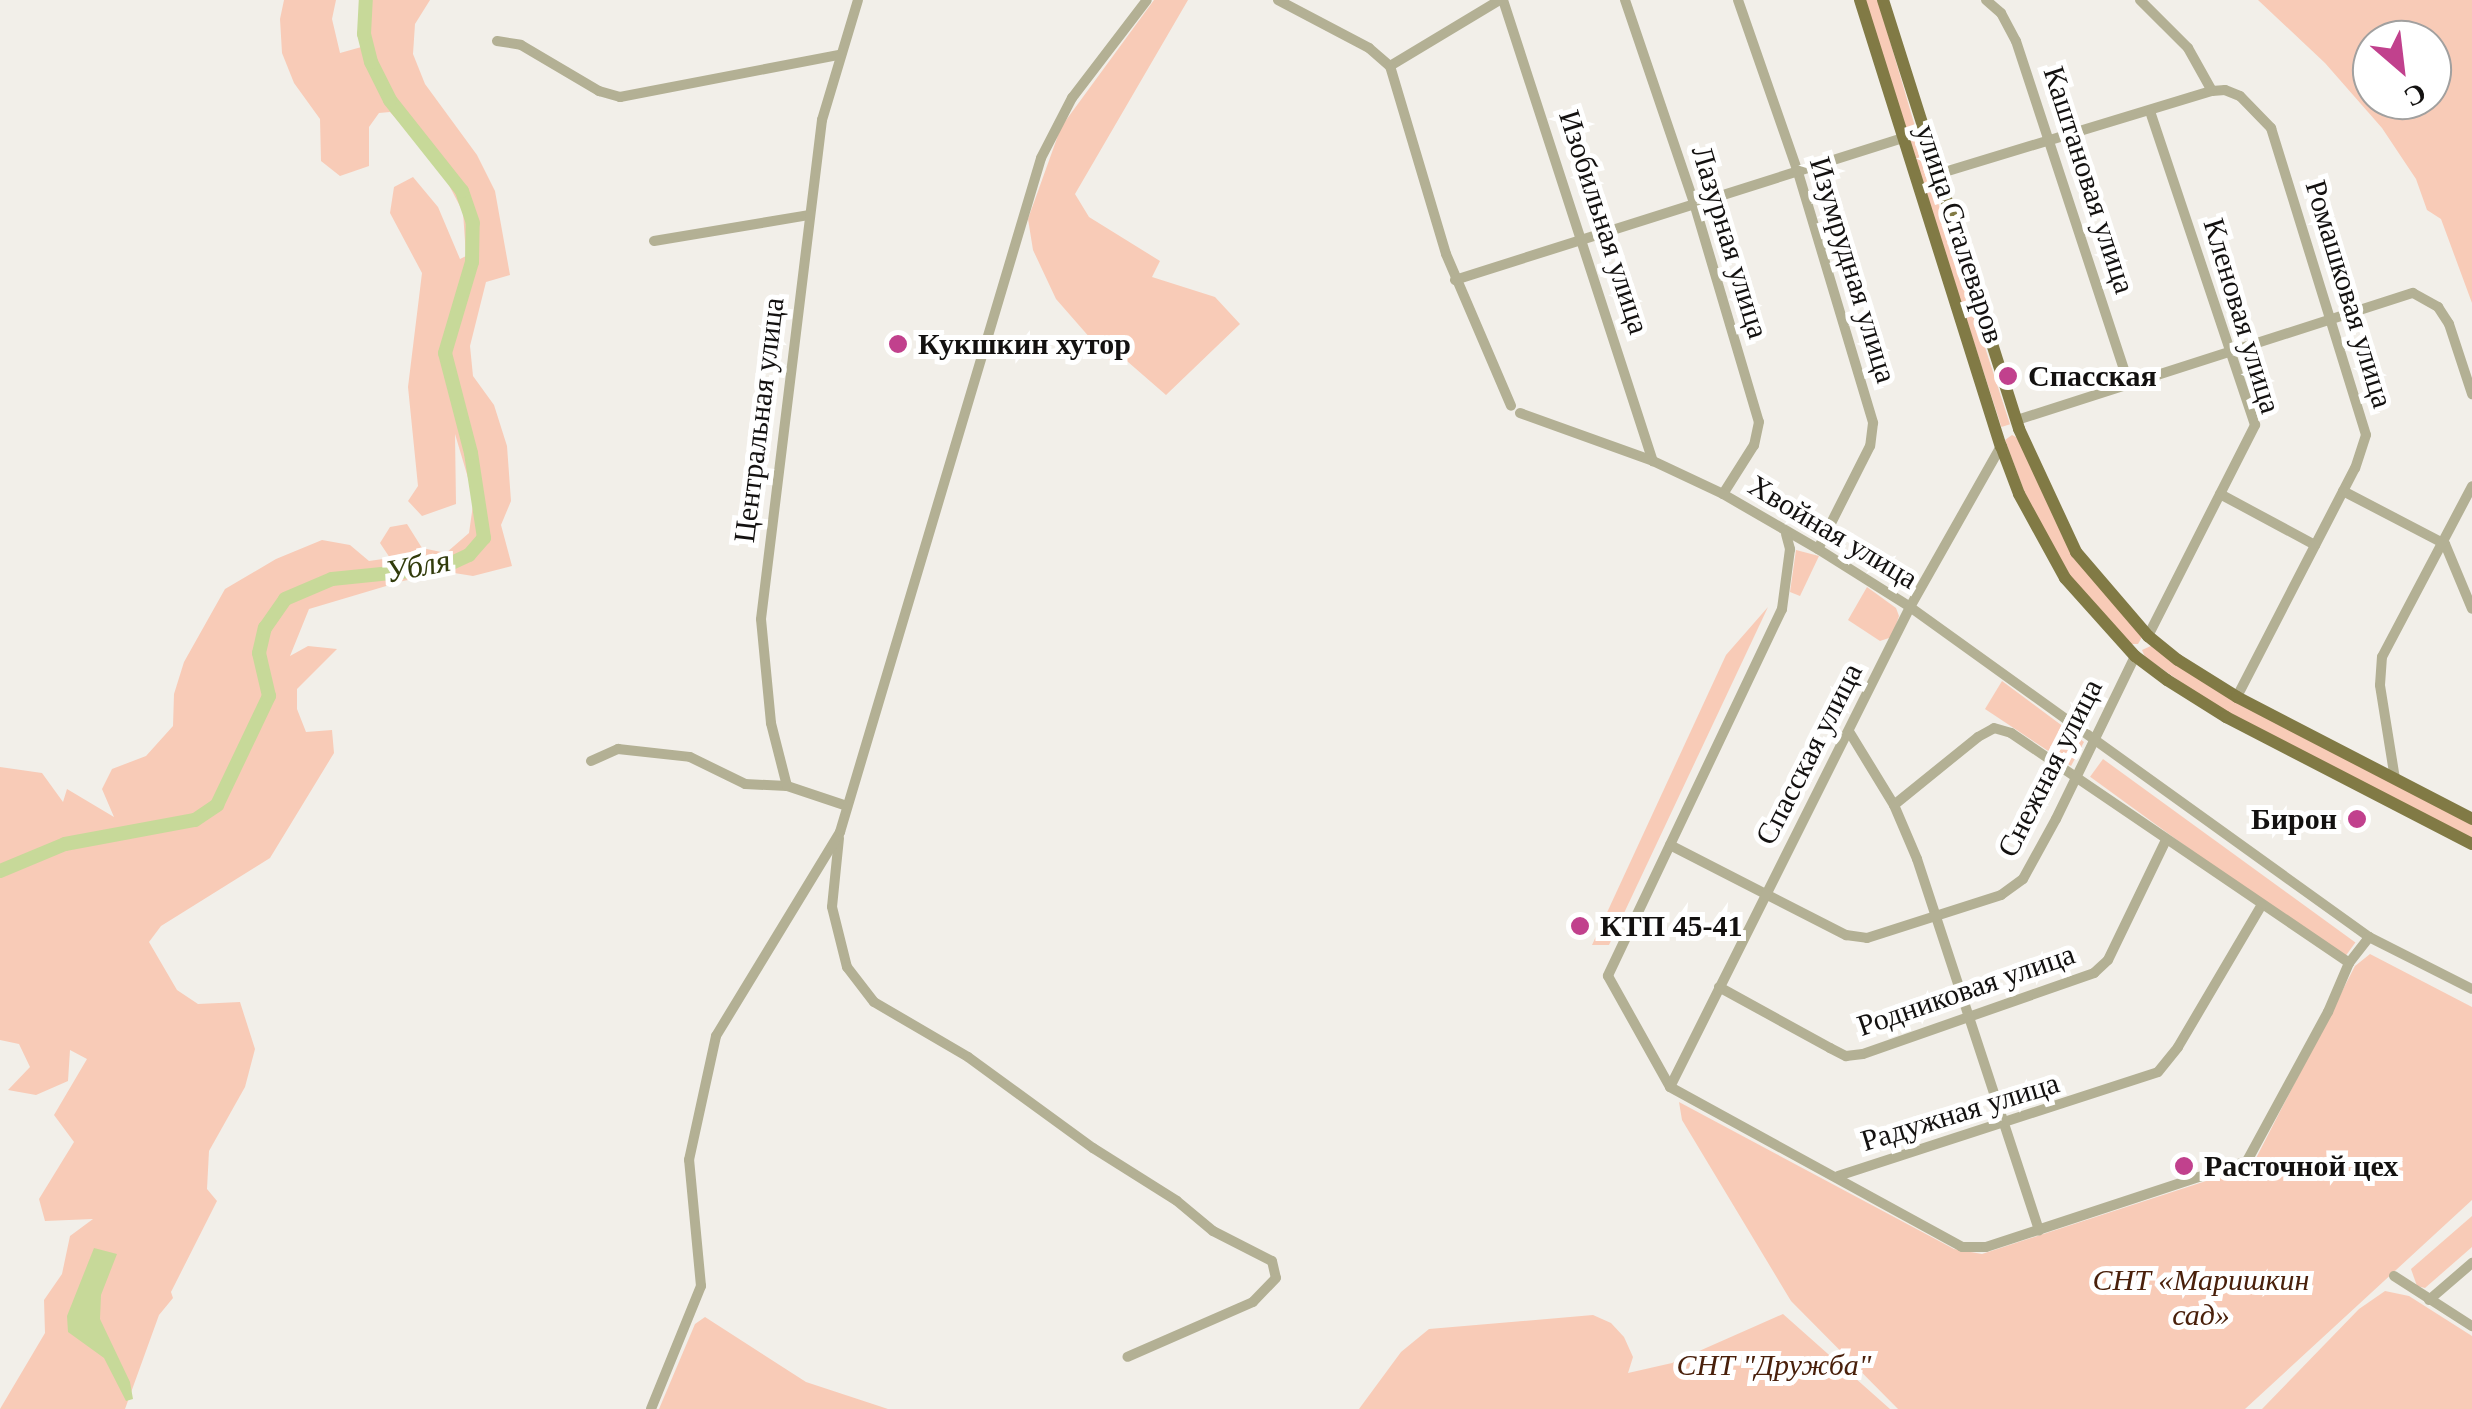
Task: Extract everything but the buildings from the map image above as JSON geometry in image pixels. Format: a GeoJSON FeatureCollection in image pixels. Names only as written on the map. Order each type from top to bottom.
{"type":"FeatureCollection","features":[{"type":"Feature","properties":{"kind":"main road","name":"улица Сталеваров"},"geometry":{"type":"LineString","coordinates":[[1860,0],[2000,441],[2039,535],[2066,578],[2135,656],[2226,717],[2472,844]]}},
{"type":"Feature","properties":{"kind":"main road","name":"улица Сталеваров"},"geometry":{"type":"LineString","coordinates":[[1883,0],[2018,424],[2076,552],[2148,636],[2237,698],[2472,819]]}},
{"type":"Feature","properties":{"kind":"main road"},"geometry":{"type":"LineString","coordinates":[[1902,138],[1924,131]]}},
{"type":"Feature","properties":{"kind":"main road"},"geometry":{"type":"LineString","coordinates":[[2000,441],[2018,424]]}},
{"type":"Feature","properties":{"kind":"main road"},"geometry":{"type":"LineString","coordinates":[[2135,656],[2148,636]]}},
{"type":"Feature","properties":{"kind":"street","name":"Центральная улица"},"geometry":{"type":"LineString","coordinates":[[787,786],[771,723],[761,620],[822,120],[858,0]]}},
{"type":"Feature","properties":{"kind":"street"},"geometry":{"type":"LineString","coordinates":[[1127,1357],[1253,1302],[1276,1278],[1272,1261],[1214,1231],[1177,1201],[1093,1148],[968,1057],[874,1002],[847,967],[832,907],[840,832],[847,806],[1040,158],[1072,98],[1147,0]]}},
{"type":"Feature","properties":{"kind":"street"},"geometry":{"type":"LineString","coordinates":[[1279,1],[1369,48],[1390,66],[1501,0]]}},
{"type":"Feature","properties":{"kind":"street","name":"Изобильная улица"},"geometry":{"type":"LineString","coordinates":[[1501,0],[1584,239],[1654,461]]}},
{"type":"Feature","properties":{"kind":"street","name":"Лазурная улица"},"geometry":{"type":"LineString","coordinates":[[1625,0],[1694,202],[1760,422],[1754,445],[1723,494]]}},
{"type":"Feature","properties":{"kind":"street","name":"Изумрудная улица"},"geometry":{"type":"LineString","coordinates":[[1738,0],[1796,169],[1873,422],[1870,446],[1818,549]]}},
{"type":"Feature","properties":{"kind":"street","name":"Каштановая улица"},"geometry":{"type":"LineString","coordinates":[[1986,0],[2010,26],[2129,384]]}},
{"type":"Feature","properties":{"kind":"street"},"geometry":{"type":"LineString","coordinates":[[1938,174],[2212,90],[2188,48],[2140,0]]}},
{"type":"Feature","properties":{"kind":"street"},"geometry":{"type":"LineString","coordinates":[[497,41],[521,44],[599,91],[620,97],[839,55]]}},
{"type":"Feature","properties":{"kind":"street","name":"Хвойная улица"},"geometry":{"type":"LineString","coordinates":[[1390,66],[1456,280],[1516,410],[1654,461],[1723,494],[1786,534],[1818,549],[1910,607],[2369,938],[2472,989]]}},
{"type":"Feature","properties":{"kind":"street","name":"Ромашковая улица"},"geometry":{"type":"LineString","coordinates":[[2212,90],[2240,96],[2270,128],[2366,435],[2344,491],[2237,698]]}},
{"type":"Feature","properties":{"kind":"street","name":"Кленовая улица"},"geometry":{"type":"LineString","coordinates":[[2148,636],[2255,426],[2228,356],[2150,112]]}},
{"type":"Feature","properties":{"kind":"street"},"geometry":{"type":"LineString","coordinates":[[1456,280],[1902,138]]}},
{"type":"Feature","properties":{"kind":"street"},"geometry":{"type":"LineString","coordinates":[[654,240],[810,215]]}},
{"type":"Feature","properties":{"kind":"street"},"geometry":{"type":"LineString","coordinates":[[2018,424],[2129,384],[2228,356],[2413,293],[2438,307],[2449,324],[2472,394]]}},
{"type":"Feature","properties":{"kind":"street","name":"Спасская улица"},"geometry":{"type":"LineString","coordinates":[[1670,1087],[1910,607],[2000,441]]}},
{"type":"Feature","properties":{"kind":"street"},"geometry":{"type":"LineString","coordinates":[[2395,779],[2378,674],[2382,657],[2445,544],[2472,486]]}},
{"type":"Feature","properties":{"kind":"street"},"geometry":{"type":"LineString","coordinates":[[2344,491],[2445,544],[2472,608]]}},
{"type":"Feature","properties":{"kind":"street"},"geometry":{"type":"LineString","coordinates":[[2220,494],[2315,546]]}},
{"type":"Feature","properties":{"kind":"street"},"geometry":{"type":"LineString","coordinates":[[1670,1087],[1608,976],[1782,609],[1790,549],[1786,534]]}},
{"type":"Feature","properties":{"kind":"street","name":"Снежная улица"},"geometry":{"type":"LineString","coordinates":[[1670,845],[1846,935],[1867,938],[2012,889],[2022,879],[2078,776],[2135,656]]}},
{"type":"Feature","properties":{"kind":"street"},"geometry":{"type":"LineString","coordinates":[[1894,805],[1994,728],[2011,733],[2348,963]]}},
{"type":"Feature","properties":{"kind":"street"},"geometry":{"type":"LineString","coordinates":[[1850,733],[1894,805],[1935,915],[2002,1126],[2040,1230]]}},
{"type":"Feature","properties":{"kind":"street"},"geometry":{"type":"LineString","coordinates":[[591,761],[618,750],[690,757],[745,784],[787,786],[847,806]]}},
{"type":"Feature","properties":{"kind":"street"},"geometry":{"type":"LineString","coordinates":[[650,1409],[701,1286],[689,1160],[716,1036],[840,832]]}},
{"type":"Feature","properties":{"kind":"street","name":"Родниковая улица"},"geometry":{"type":"LineString","coordinates":[[1719,987],[1846,1056],[1968,1017],[2094,974],[2108,960],[2166,840]]}},
{"type":"Feature","properties":{"kind":"street","name":"Радужная улица"},"geometry":{"type":"LineString","coordinates":[[1670,1087],[1838,1176],[2002,1126],[2158,1072],[2178,1048],[2260,906]]}},
{"type":"Feature","properties":{"kind":"street"},"geometry":{"type":"LineString","coordinates":[[1838,1176],[1962,1246],[1986,1248],[2247,1161],[2328,1012],[2348,963],[2369,938]]}},
{"type":"Feature","properties":{"kind":"street"},"geometry":{"type":"LineString","coordinates":[[2429,1300],[2472,1263]]}},
{"type":"Feature","properties":{"kind":"street"},"geometry":{"type":"LineString","coordinates":[[2394,1276],[2472,1326]]}},
{"type":"Feature","properties":{"kind":"green space"},"geometry":{"type":"Polygon","coordinates":[[[284,0],[336,0],[332,19],[340,53],[365,46],[369,0],[430,0],[415,24],[413,54],[425,84],[477,155],[495,191],[510,275],[486,282],[470,346],[473,376],[494,405],[507,446],[511,501],[501,525],[512,566],[473,576],[448,572],[403,581],[309,609],[290,656],[308,646],[337,649],[297,689],[297,709],[306,732],[332,730],[334,753],[270,858],[161,926],[149,942],[177,990],[198,1004],[240,1002],[255,1049],[245,1087],[209,1151],[207,1189],[217,1201],[171,1292],[173,1298],[159,1315],[125,1409],[0,1409],[45,1333],[44,1300],[62,1274],[70,1236],[93,1219],[45,1221],[39,1199],[74,1142],[54,1115],[87,1059],[70,1050],[68,1081],[36,1095],[8,1090],[30,1067],[19,1044],[0,1040],[0,767],[42,773],[63,802],[67,789],[114,817],[102,789],[112,769],[146,756],[173,726],[174,694],[184,662],[225,589],[276,559],[322,540],[350,545],[369,561],[390,558],[380,543],[390,527],[407,524],[422,548],[446,553],[469,533],[474,498],[455,434],[456,504],[422,516],[408,501],[418,486],[408,387],[422,273],[390,213],[394,187],[413,177],[438,207],[460,259],[466,256],[463,212],[439,166],[390,112],[379,113],[369,127],[369,166],[340,176],[321,161],[320,119],[294,83],[282,53],[280,19],[284,0]]]}},
{"type":"Feature","properties":{"kind":"green space"},"geometry":{"type":"Polygon","coordinates":[[[1154,0],[1188,0],[1075,194],[1089,217],[1160,261],[1152,277],[1215,297],[1240,324],[1166,395],[1120,355],[1112,363],[1056,299],[1033,250],[1028,219],[1061,127],[1154,0]]]}},
{"type":"Feature","properties":{"kind":"green space"},"geometry":{"type":"Polygon","coordinates":[[[1864,0],[1878,0],[1916,130],[1906,132],[1864,0]]]}},
{"type":"Feature","properties":{"kind":"green space"},"geometry":{"type":"Polygon","coordinates":[[[2258,0],[2472,0],[2472,303],[2441,219],[2427,210],[2416,179],[2375,120],[2452,120],[2452,20],[2352,20],[2352,94],[2258,0]]]}},
{"type":"Feature","properties":{"kind":"green space"},"geometry":{"type":"Polygon","coordinates":[[[1917,138],[2010,424],[2001,427],[1908,141],[1917,138]]]}},
{"type":"Feature","properties":{"kind":"green space"},"geometry":{"type":"Polygon","coordinates":[[[2012,435],[2018,438],[2065,538],[2142,637],[2138,644],[2130,644],[2074,582],[2030,507],[2005,440],[2012,435]]]}},
{"type":"Feature","properties":{"kind":"green space"},"geometry":{"type":"Polygon","coordinates":[[[1796,550],[1819,556],[1800,596],[1790,592],[1796,550]]]}},
{"type":"Feature","properties":{"kind":"green space"},"geometry":{"type":"Polygon","coordinates":[[[1867,587],[1896,608],[1899,616],[1892,637],[1880,641],[1848,620],[1867,587]]]}},
{"type":"Feature","properties":{"kind":"green space"},"geometry":{"type":"Polygon","coordinates":[[[1768,607],[1609,945],[1592,945],[1726,655],[1768,607]]]}},
{"type":"Feature","properties":{"kind":"green space"},"geometry":{"type":"Polygon","coordinates":[[[2153,645],[2472,823],[2472,838],[2224,712],[2145,657],[2142,650],[2153,645]]]}},
{"type":"Feature","properties":{"kind":"green space"},"geometry":{"type":"Polygon","coordinates":[[[2002,681],[2084,742],[2071,766],[1985,709],[2002,681]]]}},
{"type":"Feature","properties":{"kind":"green space"},"geometry":{"type":"Polygon","coordinates":[[[2103,759],[2355,942],[2342,960],[2090,777],[2103,759]]]}},
{"type":"Feature","properties":{"kind":"green space","name":"СНТ «Маришкин сад»"},"geometry":{"type":"Polygon","coordinates":[[[2370,954],[2472,1007],[2472,1200],[2245,1409],[1898,1409],[1791,1301],[1682,1120],[1679,1102],[1954,1249],[1982,1254],[2252,1166],[2355,966],[2370,954]]]}},
{"type":"Feature","properties":{"kind":"green space"},"geometry":{"type":"Polygon","coordinates":[[[2472,1216],[2472,1247],[2425,1288],[2417,1286],[2411,1269],[2472,1216]]]}},
{"type":"Feature","properties":{"kind":"green space"},"geometry":{"type":"Polygon","coordinates":[[[2385,1291],[2409,1296],[2472,1336],[2472,1409],[2262,1409],[2359,1309],[2385,1291]]]}},
{"type":"Feature","properties":{"kind":"green space","name":"СНТ \"Дружба\""},"geometry":{"type":"Polygon","coordinates":[[[1783,1314],[1890,1409],[1359,1409],[1401,1352],[1429,1329],[1593,1315],[1611,1323],[1624,1337],[1633,1357],[1628,1373],[1672,1363],[1783,1314]]]}},
{"type":"Feature","properties":{"kind":"green space"},"geometry":{"type":"Polygon","coordinates":[[[705,1317],[806,1382],[888,1409],[659,1409],[695,1324],[705,1317]]]}},
{"type":"Feature","properties":{"kind":"shaded area"},"geometry":{"type":"Polygon","coordinates":[[[94,1248],[117,1254],[101,1295],[100,1319],[130,1382],[133,1399],[126,1401],[104,1358],[68,1332],[67,1316],[94,1248]]]}},
{"type":"Feature","properties":{"kind":"waterway","name":"Убля"},"geometry":{"type":"LineString","coordinates":[[0,871],[65,844],[195,820],[217,805],[269,696],[259,653],[265,628],[285,599],[332,579],[441,568],[469,555],[484,538],[471,453],[445,353],[472,262],[473,223],[462,191],[390,100],[371,62],[364,34],[366,0]]}},
{"type":"Feature","properties":{"kind":"place","name":"Кукшкин хутор"},"geometry":{"type":"Point","coordinates":[898,344]}},
{"type":"Feature","properties":{"kind":"place","name":"Спасская"},"geometry":{"type":"Point","coordinates":[2008,376]}},
{"type":"Feature","properties":{"kind":"place","name":"Бирон"},"geometry":{"type":"Point","coordinates":[2357,819]}},
{"type":"Feature","properties":{"kind":"place","name":"КТП 45-41"},"geometry":{"type":"Point","coordinates":[1580,926]}},
{"type":"Feature","properties":{"kind":"place","name":"Расточной цех"},"geometry":{"type":"Point","coordinates":[2184,1166]}}]}
